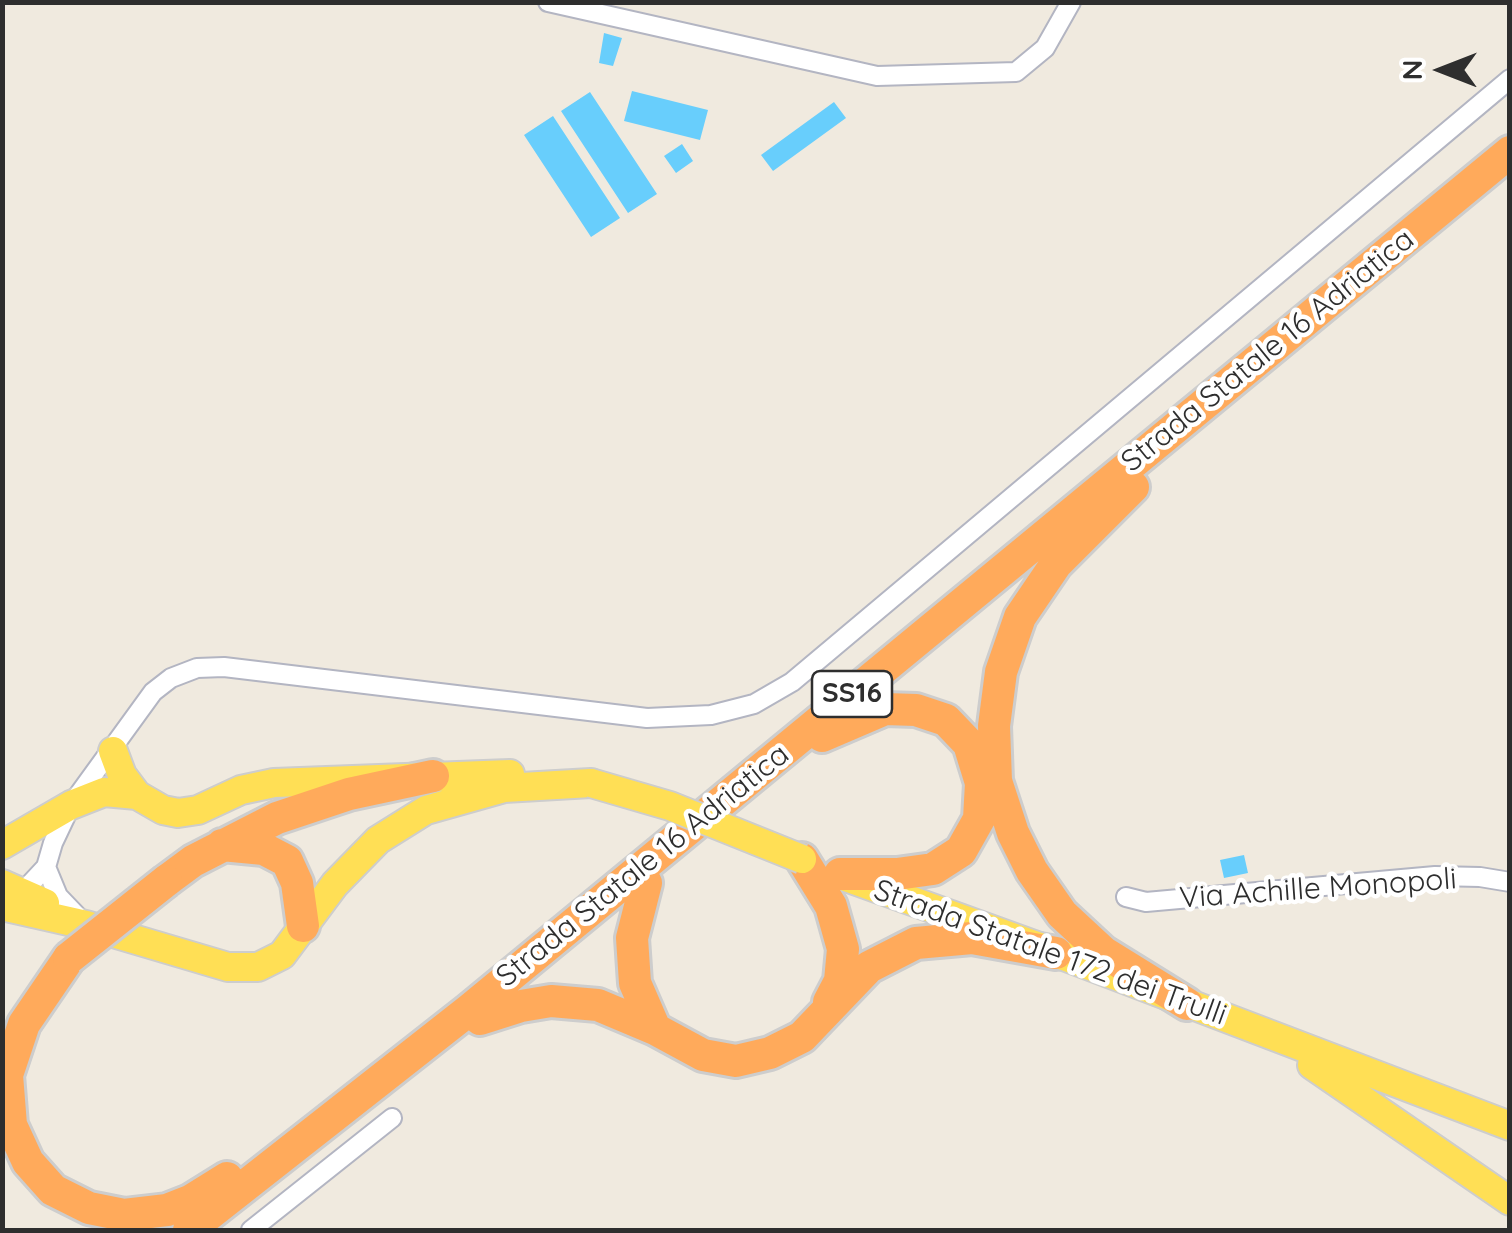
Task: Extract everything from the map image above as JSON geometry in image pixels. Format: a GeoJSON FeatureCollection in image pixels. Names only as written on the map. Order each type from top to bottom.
{"type":"FeatureCollection","features":[{"type":"Feature","properties":{"kind":"highway","name":"Strada Statale 16 Adriatica"},"geometry":{"type":"LineString","coordinates":[[189,1230],[503,982],[1510,152]]}},
{"type":"Feature","properties":{"kind":"highway","name":"Strada Statale 16 Adriatica"},"geometry":{"type":"LineString","coordinates":[[212,1230],[480,1019],[1510,176]]}},
{"type":"Feature","properties":{"kind":"highway"},"geometry":{"type":"LineString","coordinates":[[1144,476],[1056,564],[1020,617],[1001,672],[994,726],[996,781],[1019,846],[1062,914],[1104,952],[1188,1004]]}},
{"type":"Feature","properties":{"kind":"highway"},"geometry":{"type":"LineString","coordinates":[[822,736],[884,709],[916,710],[946,720],[969,744],[981,783],[979,819],[961,851],[932,870],[840,874]]}},
{"type":"Feature","properties":{"kind":"highway"},"geometry":{"type":"LineString","coordinates":[[2,1016],[166,881],[222,845],[278,818],[349,794],[432,776]]}},
{"type":"Feature","properties":{"kind":"highway"},"geometry":{"type":"LineString","coordinates":[[222,845],[264,849],[287,860],[297,883],[304,926]]}},
{"type":"Feature","properties":{"kind":"highway"},"geometry":{"type":"LineString","coordinates":[[802,859],[830,906],[843,949],[840,980],[822,1015]]}},
{"type":"Feature","properties":{"kind":"highway"},"geometry":{"type":"LineString","coordinates":[[646,883],[632,938],[635,982],[655,1029]]}},
{"type":"Feature","properties":{"kind":"highway"},"geometry":{"type":"LineString","coordinates":[[480,1019],[521,1006],[552,1002],[598,1005],[703,1055],[736,1061],[770,1053],[802,1037],[869,967],[916,943],[972,938],[1056,953]]}},
{"type":"Feature","properties":{"kind":"highway"},"geometry":{"type":"LineString","coordinates":[[69,958],[24,1024],[7,1075],[11,1125],[28,1162],[53,1190],[88,1208],[124,1215],[167,1210],[190,1201],[237,1172],[503,982]]}},
{"type":"Feature","properties":{"kind":"main road"},"geometry":{"type":"LineString","coordinates":[[113,751],[122,775],[137,796]]}},
{"type":"Feature","properties":{"kind":"main road"},"geometry":{"type":"LineString","coordinates":[[2,845],[70,805],[104,792],[137,796],[178,813],[198,810],[241,790],[274,783],[542,775],[591,783]]}},
{"type":"Feature","properties":{"kind":"main road"},"geometry":{"type":"LineString","coordinates":[[9,897],[228,968],[258,967],[282,956],[335,884],[378,840],[426,810],[504,788],[591,783]]}},
{"type":"Feature","properties":{"kind":"main road","name":"Strada Statale 172 dei Trulli"},"geometry":{"type":"LineString","coordinates":[[591,783],[670,806],[840,874],[1510,1126]]}},
{"type":"Feature","properties":{"kind":"main road"},"geometry":{"type":"LineString","coordinates":[[1260,1032],[1344,1084],[1510,1201]]}},
{"type":"Feature","properties":{"kind":"main road"},"geometry":{"type":"LineString","coordinates":[[1375,1075],[1510,1110]]}},
{"type":"Feature","properties":{"kind":"street"},"geometry":{"type":"LineString","coordinates":[[548,2],[878,76],[1016,72],[1046,48],[1070,2]]}},
{"type":"Feature","properties":{"kind":"street"},"geometry":{"type":"LineString","coordinates":[[9,897],[46,867],[70,805],[154,692],[172,678],[197,668],[224,667],[647,718],[711,715],[754,704],[792,682],[1510,79]]}},
{"type":"Feature","properties":{"kind":"street"},"geometry":{"type":"LineString","coordinates":[[46,867],[58,896],[86,925]]}},
{"type":"Feature","properties":{"kind":"street","name":"Via Achille Monopoli"},"geometry":{"type":"LineString","coordinates":[[1126,897],[1146,902],[1435,876],[1510,882]]}},
{"type":"Feature","properties":{"kind":"street"},"geometry":{"type":"LineString","coordinates":[[251,1230],[392,1118]]}},
{"type":"Feature","properties":{"kind":"water"},"geometry":{"type":"Polygon","coordinates":[[[604,33],[622,38],[613,66],[599,63],[604,33]]]}},
{"type":"Feature","properties":{"kind":"water"},"geometry":{"type":"Polygon","coordinates":[[[632,91],[708,110],[700,140],[624,121],[632,91]]]}},
{"type":"Feature","properties":{"kind":"water"},"geometry":{"type":"Polygon","coordinates":[[[590,92],[657,194],[628,213],[561,111],[590,92]]]}},
{"type":"Feature","properties":{"kind":"water"},"geometry":{"type":"Polygon","coordinates":[[[834,102],[846,118],[773,171],[761,155],[834,102]]]}},
{"type":"Feature","properties":{"kind":"water"},"geometry":{"type":"Polygon","coordinates":[[[553,116],[620,218],[591,237],[524,135],[553,116]]]}},
{"type":"Feature","properties":{"kind":"water"},"geometry":{"type":"Polygon","coordinates":[[[682,144],[693,161],[676,173],[664,156],[682,144]]]}},
{"type":"Feature","properties":{"kind":"water"},"geometry":{"type":"Polygon","coordinates":[[[1244,855],[1248,873],[1224,878],[1220,860],[1244,855]]]}}]}
